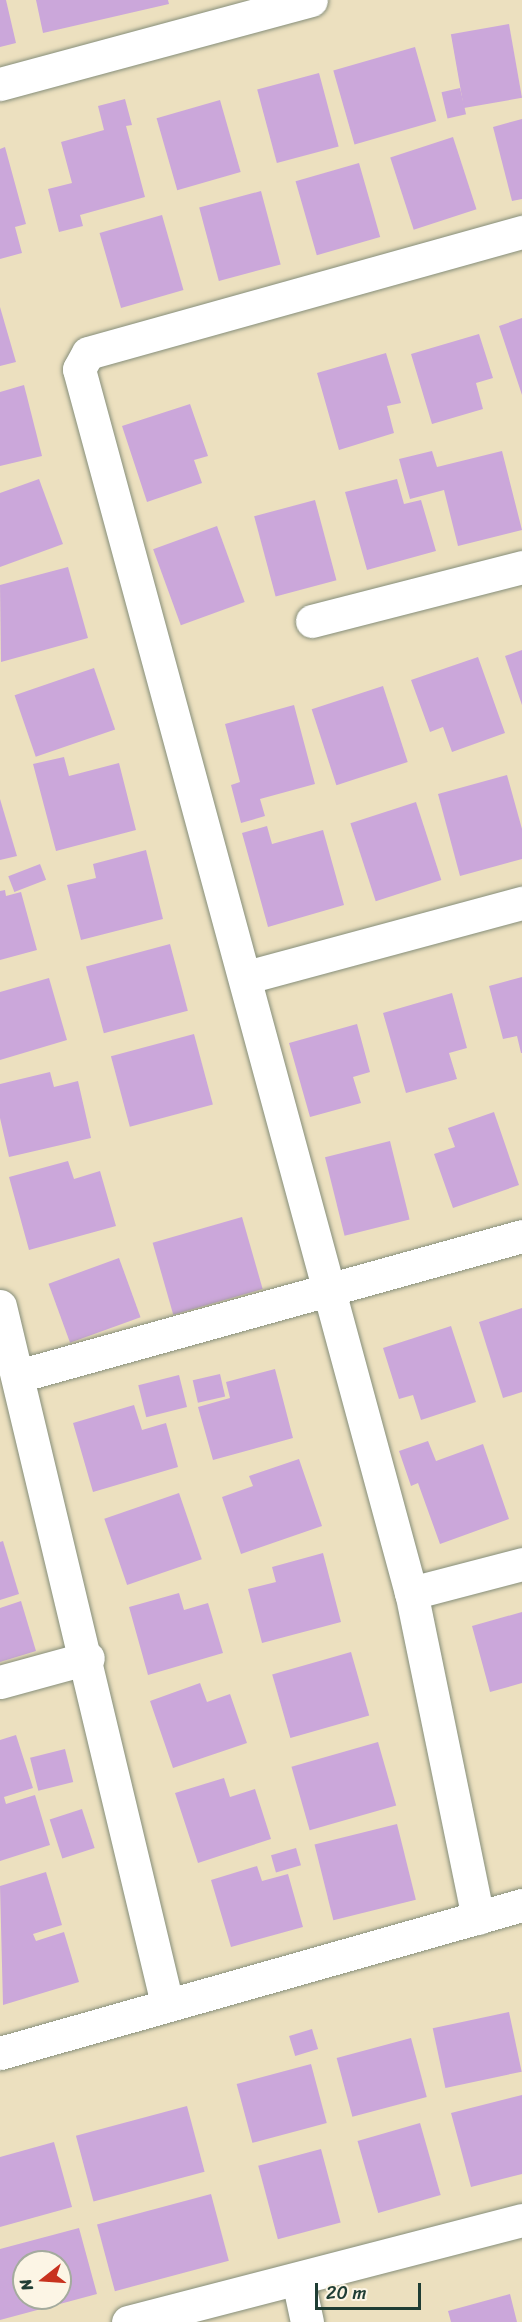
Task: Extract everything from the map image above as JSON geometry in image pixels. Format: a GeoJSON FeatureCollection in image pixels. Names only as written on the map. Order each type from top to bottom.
{"type":"FeatureCollection","features":[{"type":"Feature","properties":{"kind":"street"},"geometry":{"type":"LineString","coordinates":[[0,84],[311,0]]}},
{"type":"Feature","properties":{"kind":"street"},"geometry":{"type":"LineString","coordinates":[[478,1918],[411,1593],[247,977],[79,369],[88,353],[522,232]]}},
{"type":"Feature","properties":{"kind":"street"},"geometry":{"type":"LineString","coordinates":[[312,621],[522,567]]}},
{"type":"Feature","properties":{"kind":"street"},"geometry":{"type":"LineString","coordinates":[[247,977],[522,903]]}},
{"type":"Feature","properties":{"kind":"street"},"geometry":{"type":"LineString","coordinates":[[18,1376],[522,1236]]}},
{"type":"Feature","properties":{"kind":"street"},"geometry":{"type":"LineString","coordinates":[[0,1306],[88,1658],[168,2004]]}},
{"type":"Feature","properties":{"kind":"street"},"geometry":{"type":"LineString","coordinates":[[411,1593],[522,1564]]}},
{"type":"Feature","properties":{"kind":"street"},"geometry":{"type":"LineString","coordinates":[[0,1682],[88,1658]]}},
{"type":"Feature","properties":{"kind":"street"},"geometry":{"type":"LineString","coordinates":[[0,2053],[522,1905]]}},
{"type":"Feature","properties":{"kind":"street"},"geometry":{"type":"LineString","coordinates":[[128,2322],[298,2280],[522,2220]]}},
{"type":"Feature","properties":{"kind":"street"},"geometry":{"type":"LineString","coordinates":[[298,2280],[307,2322]]}},
{"type":"Feature","properties":{"kind":"building"},"geometry":{"type":"Polygon","coordinates":[[[0,0],[6,0],[16,43],[0,47],[0,0]]]}},
{"type":"Feature","properties":{"kind":"building"},"geometry":{"type":"Polygon","coordinates":[[[36,0],[168,0],[169,4],[43,33],[36,0]]]}},
{"type":"Feature","properties":{"kind":"building"},"geometry":{"type":"Polygon","coordinates":[[[509,24],[522,98],[464,108],[451,34],[509,24]]]}},
{"type":"Feature","properties":{"kind":"building"},"geometry":{"type":"Polygon","coordinates":[[[415,47],[436,121],[355,144],[333,70],[415,47]]]}},
{"type":"Feature","properties":{"kind":"building"},"geometry":{"type":"Polygon","coordinates":[[[319,73],[339,146],[277,163],[257,90],[319,73]]]}},
{"type":"Feature","properties":{"kind":"building"},"geometry":{"type":"Polygon","coordinates":[[[460,88],[466,114],[448,119],[441,92],[460,88]]]}},
{"type":"Feature","properties":{"kind":"building"},"geometry":{"type":"Polygon","coordinates":[[[125,99],[132,125],[126,126],[145,197],[80,215],[83,226],[59,232],[48,189],[72,183],[61,142],[104,130],[98,106],[125,99]]]}},
{"type":"Feature","properties":{"kind":"building"},"geometry":{"type":"Polygon","coordinates":[[[220,100],[241,172],[177,190],[157,118],[220,100]]]}},
{"type":"Feature","properties":{"kind":"building"},"geometry":{"type":"Polygon","coordinates":[[[522,119],[522,199],[512,201],[493,127],[522,119]]]}},
{"type":"Feature","properties":{"kind":"building"},"geometry":{"type":"Polygon","coordinates":[[[453,137],[476,209],[414,230],[390,157],[453,137]]]}},
{"type":"Feature","properties":{"kind":"building"},"geometry":{"type":"Polygon","coordinates":[[[5,147],[26,224],[15,227],[22,253],[0,259],[0,149],[5,147]]]}},
{"type":"Feature","properties":{"kind":"building"},"geometry":{"type":"Polygon","coordinates":[[[359,163],[380,237],[317,255],[296,181],[359,163]]]}},
{"type":"Feature","properties":{"kind":"building"},"geometry":{"type":"Polygon","coordinates":[[[261,191],[281,264],[219,281],[199,208],[261,191]]]}},
{"type":"Feature","properties":{"kind":"building"},"geometry":{"type":"Polygon","coordinates":[[[162,215],[183,290],[121,308],[100,233],[162,215]]]}},
{"type":"Feature","properties":{"kind":"building"},"geometry":{"type":"Polygon","coordinates":[[[0,307],[16,362],[0,366],[0,307]]]}},
{"type":"Feature","properties":{"kind":"building"},"geometry":{"type":"Polygon","coordinates":[[[522,318],[522,395],[499,326],[522,318]]]}},
{"type":"Feature","properties":{"kind":"building"},"geometry":{"type":"Polygon","coordinates":[[[479,334],[493,378],[476,383],[483,409],[432,424],[411,354],[479,334]]]}},
{"type":"Feature","properties":{"kind":"building"},"geometry":{"type":"Polygon","coordinates":[[[386,353],[401,403],[387,406],[394,433],[339,450],[317,373],[386,353]]]}},
{"type":"Feature","properties":{"kind":"building"},"geometry":{"type":"Polygon","coordinates":[[[24,385],[42,456],[0,466],[0,392],[24,385]]]}},
{"type":"Feature","properties":{"kind":"building"},"geometry":{"type":"Polygon","coordinates":[[[190,404],[208,456],[194,460],[202,483],[147,502],[122,426],[190,404]]]}},
{"type":"Feature","properties":{"kind":"building"},"geometry":{"type":"Polygon","coordinates":[[[432,451],[437,467],[502,451],[522,530],[458,546],[444,490],[410,499],[399,459],[432,451]]]}},
{"type":"Feature","properties":{"kind":"building"},"geometry":{"type":"Polygon","coordinates":[[[39,479],[63,544],[0,567],[0,493],[39,479]]]}},
{"type":"Feature","properties":{"kind":"building"},"geometry":{"type":"Polygon","coordinates":[[[397,479],[404,504],[421,500],[436,551],[367,570],[345,492],[397,479]]]}},
{"type":"Feature","properties":{"kind":"building"},"geometry":{"type":"Polygon","coordinates":[[[315,500],[336,580],[276,596],[254,516],[315,500]]]}},
{"type":"Feature","properties":{"kind":"building"},"geometry":{"type":"Polygon","coordinates":[[[217,526],[245,602],[181,625],[153,549],[217,526]]]}},
{"type":"Feature","properties":{"kind":"building"},"geometry":{"type":"Polygon","coordinates":[[[68,567],[88,638],[1,662],[0,585],[68,567]]]}},
{"type":"Feature","properties":{"kind":"building"},"geometry":{"type":"Polygon","coordinates":[[[522,650],[522,705],[505,656],[522,650]]]}},
{"type":"Feature","properties":{"kind":"building"},"geometry":{"type":"Polygon","coordinates":[[[478,657],[505,733],[452,752],[443,727],[430,732],[411,680],[478,657]]]}},
{"type":"Feature","properties":{"kind":"building"},"geometry":{"type":"Polygon","coordinates":[[[94,668],[115,729],[36,757],[15,695],[94,668]]]}},
{"type":"Feature","properties":{"kind":"building"},"geometry":{"type":"Polygon","coordinates":[[[383,686],[408,762],[336,785],[312,709],[383,686]]]}},
{"type":"Feature","properties":{"kind":"building"},"geometry":{"type":"Polygon","coordinates":[[[294,705],[315,784],[260,799],[265,816],[241,823],[231,785],[240,782],[225,724],[294,705]]]}},
{"type":"Feature","properties":{"kind":"building"},"geometry":{"type":"Polygon","coordinates":[[[64,757],[69,776],[119,763],[136,830],[56,851],[33,764],[64,757]]]}},
{"type":"Feature","properties":{"kind":"building"},"geometry":{"type":"Polygon","coordinates":[[[507,775],[522,829],[522,859],[460,876],[438,794],[507,775]]]}},
{"type":"Feature","properties":{"kind":"building"},"geometry":{"type":"Polygon","coordinates":[[[0,799],[17,856],[0,860],[0,799]]]}},
{"type":"Feature","properties":{"kind":"building"},"geometry":{"type":"Polygon","coordinates":[[[416,802],[441,880],[376,901],[350,823],[416,802]]]}},
{"type":"Feature","properties":{"kind":"building"},"geometry":{"type":"Polygon","coordinates":[[[267,826],[272,844],[323,830],[344,905],[268,927],[242,833],[267,826]]]}},
{"type":"Feature","properties":{"kind":"building"},"geometry":{"type":"Polygon","coordinates":[[[146,850],[163,919],[81,940],[67,885],[96,878],[93,864],[146,850]]]}},
{"type":"Feature","properties":{"kind":"building"},"geometry":{"type":"Polygon","coordinates":[[[40,864],[46,880],[14,892],[8,876],[40,864]]]}},
{"type":"Feature","properties":{"kind":"building"},"geometry":{"type":"Polygon","coordinates":[[[5,890],[6,896],[21,892],[37,950],[0,960],[0,891],[5,890]]]}},
{"type":"Feature","properties":{"kind":"building"},"geometry":{"type":"Polygon","coordinates":[[[170,944],[188,1011],[104,1033],[86,967],[170,944]]]}},
{"type":"Feature","properties":{"kind":"building"},"geometry":{"type":"Polygon","coordinates":[[[522,977],[521,1053],[517,1036],[503,1039],[489,986],[522,977]]]}},
{"type":"Feature","properties":{"kind":"building"},"geometry":{"type":"Polygon","coordinates":[[[49,978],[67,1040],[0,1060],[0,992],[49,978]]]}},
{"type":"Feature","properties":{"kind":"building"},"geometry":{"type":"Polygon","coordinates":[[[452,993],[467,1048],[449,1053],[457,1079],[406,1093],[383,1013],[452,993]]]}},
{"type":"Feature","properties":{"kind":"building"},"geometry":{"type":"Polygon","coordinates":[[[357,1024],[370,1072],[353,1077],[361,1103],[310,1117],[289,1043],[357,1024]]]}},
{"type":"Feature","properties":{"kind":"building"},"geometry":{"type":"Polygon","coordinates":[[[194,1034],[213,1105],[130,1127],[111,1056],[194,1034]]]}},
{"type":"Feature","properties":{"kind":"building"},"geometry":{"type":"Polygon","coordinates":[[[50,1072],[54,1087],[78,1081],[91,1138],[9,1157],[0,1118],[0,1084],[50,1072]]]}},
{"type":"Feature","properties":{"kind":"building"},"geometry":{"type":"Polygon","coordinates":[[[494,1112],[519,1185],[453,1208],[434,1154],[455,1147],[448,1128],[494,1112]]]}},
{"type":"Feature","properties":{"kind":"building"},"geometry":{"type":"Polygon","coordinates":[[[390,1141],[410,1220],[345,1236],[325,1157],[390,1141]]]}},
{"type":"Feature","properties":{"kind":"building"},"geometry":{"type":"Polygon","coordinates":[[[68,1161],[74,1179],[100,1171],[116,1226],[29,1250],[9,1177],[68,1161]]]}},
{"type":"Feature","properties":{"kind":"building"},"geometry":{"type":"Polygon","coordinates":[[[242,1217],[263,1289],[173,1315],[153,1243],[242,1217]]]}},
{"type":"Feature","properties":{"kind":"building"},"geometry":{"type":"Polygon","coordinates":[[[119,1258],[141,1317],[70,1343],[49,1284],[119,1258]]]}},
{"type":"Feature","properties":{"kind":"building"},"geometry":{"type":"Polygon","coordinates":[[[522,1308],[522,1392],[503,1398],[479,1322],[522,1308]]]}},
{"type":"Feature","properties":{"kind":"building"},"geometry":{"type":"Polygon","coordinates":[[[451,1326],[476,1402],[421,1420],[413,1395],[399,1399],[383,1348],[451,1326]]]}},
{"type":"Feature","properties":{"kind":"building"},"geometry":{"type":"Polygon","coordinates":[[[275,1369],[293,1438],[213,1460],[198,1407],[230,1398],[226,1382],[275,1369]]]}},
{"type":"Feature","properties":{"kind":"building"},"geometry":{"type":"Polygon","coordinates":[[[220,1374],[225,1396],[198,1403],[193,1380],[220,1374]]]}},
{"type":"Feature","properties":{"kind":"building"},"geometry":{"type":"Polygon","coordinates":[[[179,1375],[187,1407],[146,1417],[138,1385],[179,1375]]]}},
{"type":"Feature","properties":{"kind":"building"},"geometry":{"type":"Polygon","coordinates":[[[134,1405],[142,1430],[166,1423],[178,1467],[93,1492],[73,1423],[134,1405]]]}},
{"type":"Feature","properties":{"kind":"building"},"geometry":{"type":"Polygon","coordinates":[[[428,1441],[436,1461],[483,1444],[509,1519],[440,1544],[418,1483],[411,1486],[399,1451],[428,1441]]]}},
{"type":"Feature","properties":{"kind":"building"},"geometry":{"type":"Polygon","coordinates":[[[299,1459],[322,1526],[241,1554],[222,1497],[253,1486],[249,1476],[299,1459]]]}},
{"type":"Feature","properties":{"kind":"building"},"geometry":{"type":"Polygon","coordinates":[[[179,1493],[202,1559],[127,1585],[104,1519],[179,1493]]]}},
{"type":"Feature","properties":{"kind":"building"},"geometry":{"type":"Polygon","coordinates":[[[3,1541],[19,1594],[0,1600],[0,1542],[3,1541]]]}},
{"type":"Feature","properties":{"kind":"building"},"geometry":{"type":"Polygon","coordinates":[[[323,1553],[341,1622],[262,1643],[248,1589],[276,1582],[272,1567],[323,1553]]]}},
{"type":"Feature","properties":{"kind":"building"},"geometry":{"type":"Polygon","coordinates":[[[179,1593],[184,1610],[208,1603],[223,1653],[148,1675],[129,1607],[179,1593]]]}},
{"type":"Feature","properties":{"kind":"building"},"geometry":{"type":"Polygon","coordinates":[[[21,1601],[36,1651],[0,1662],[0,1608],[21,1601]]]}},
{"type":"Feature","properties":{"kind":"building"},"geometry":{"type":"Polygon","coordinates":[[[522,1612],[522,1683],[490,1692],[472,1626],[522,1612]]]}},
{"type":"Feature","properties":{"kind":"building"},"geometry":{"type":"Polygon","coordinates":[[[351,1652],[369,1715],[290,1738],[272,1675],[351,1652]]]}},
{"type":"Feature","properties":{"kind":"building"},"geometry":{"type":"Polygon","coordinates":[[[200,1683],[207,1702],[230,1694],[247,1743],[173,1768],[150,1701],[200,1683]]]}},
{"type":"Feature","properties":{"kind":"building"},"geometry":{"type":"Polygon","coordinates":[[[16,1735],[33,1788],[4,1797],[6,1804],[35,1795],[50,1845],[0,1861],[0,1740],[16,1735]]]}},
{"type":"Feature","properties":{"kind":"building"},"geometry":{"type":"Polygon","coordinates":[[[378,1742],[396,1805],[310,1830],[291,1767],[378,1742]]]}},
{"type":"Feature","properties":{"kind":"building"},"geometry":{"type":"Polygon","coordinates":[[[65,1749],[73,1782],[38,1791],[30,1758],[65,1749]]]}},
{"type":"Feature","properties":{"kind":"building"},"geometry":{"type":"Polygon","coordinates":[[[224,1778],[230,1797],[255,1789],[271,1839],[198,1863],[175,1793],[224,1778]]]}},
{"type":"Feature","properties":{"kind":"building"},"geometry":{"type":"Polygon","coordinates":[[[82,1809],[95,1848],[62,1858],[50,1820],[82,1809]]]}},
{"type":"Feature","properties":{"kind":"building"},"geometry":{"type":"Polygon","coordinates":[[[397,1824],[416,1900],[333,1920],[315,1845],[397,1824]]]}},
{"type":"Feature","properties":{"kind":"building"},"geometry":{"type":"Polygon","coordinates":[[[296,1848],[301,1865],[276,1872],[271,1855],[296,1848]]]}},
{"type":"Feature","properties":{"kind":"building"},"geometry":{"type":"Polygon","coordinates":[[[257,1866],[262,1881],[288,1874],[303,1927],[231,1947],[211,1880],[257,1866]]]}},
{"type":"Feature","properties":{"kind":"building"},"geometry":{"type":"Polygon","coordinates":[[[46,1872],[62,1925],[33,1934],[36,1941],[64,1932],[79,1982],[3,2005],[0,1886],[46,1872]]]}},
{"type":"Feature","properties":{"kind":"building"},"geometry":{"type":"Polygon","coordinates":[[[509,2012],[522,2072],[445,2088],[433,2028],[509,2012]]]}},
{"type":"Feature","properties":{"kind":"building"},"geometry":{"type":"Polygon","coordinates":[[[312,2029],[318,2049],[295,2056],[289,2036],[312,2029]]]}},
{"type":"Feature","properties":{"kind":"building"},"geometry":{"type":"Polygon","coordinates":[[[411,2038],[427,2097],[352,2117],[337,2058],[411,2038]]]}},
{"type":"Feature","properties":{"kind":"building"},"geometry":{"type":"Polygon","coordinates":[[[311,2064],[327,2123],[252,2143],[237,2084],[311,2064]]]}},
{"type":"Feature","properties":{"kind":"building"},"geometry":{"type":"Polygon","coordinates":[[[522,2095],[522,2174],[471,2187],[451,2113],[522,2095]]]}},
{"type":"Feature","properties":{"kind":"building"},"geometry":{"type":"Polygon","coordinates":[[[187,2106],[205,2172],[94,2201],[76,2136],[187,2106]]]}},
{"type":"Feature","properties":{"kind":"building"},"geometry":{"type":"Polygon","coordinates":[[[420,2123],[441,2195],[378,2213],[358,2141],[420,2123]]]}},
{"type":"Feature","properties":{"kind":"building"},"geometry":{"type":"Polygon","coordinates":[[[54,2142],[72,2207],[0,2227],[0,2157],[54,2142]]]}},
{"type":"Feature","properties":{"kind":"building"},"geometry":{"type":"Polygon","coordinates":[[[321,2149],[341,2222],[278,2239],[258,2166],[321,2149]]]}},
{"type":"Feature","properties":{"kind":"building"},"geometry":{"type":"Polygon","coordinates":[[[211,2194],[229,2261],[115,2291],[97,2225],[211,2194]]]}},
{"type":"Feature","properties":{"kind":"building"},"geometry":{"type":"Polygon","coordinates":[[[79,2228],[97,2294],[72,2301],[72,2250],[12,2250],[12,2310],[37,2310],[0,2320],[0,2249],[79,2228]]]}},
{"type":"Feature","properties":{"kind":"building"},"geometry":{"type":"Polygon","coordinates":[[[510,2294],[517,2322],[451,2322],[448,2311],[510,2294]]]}}]}
